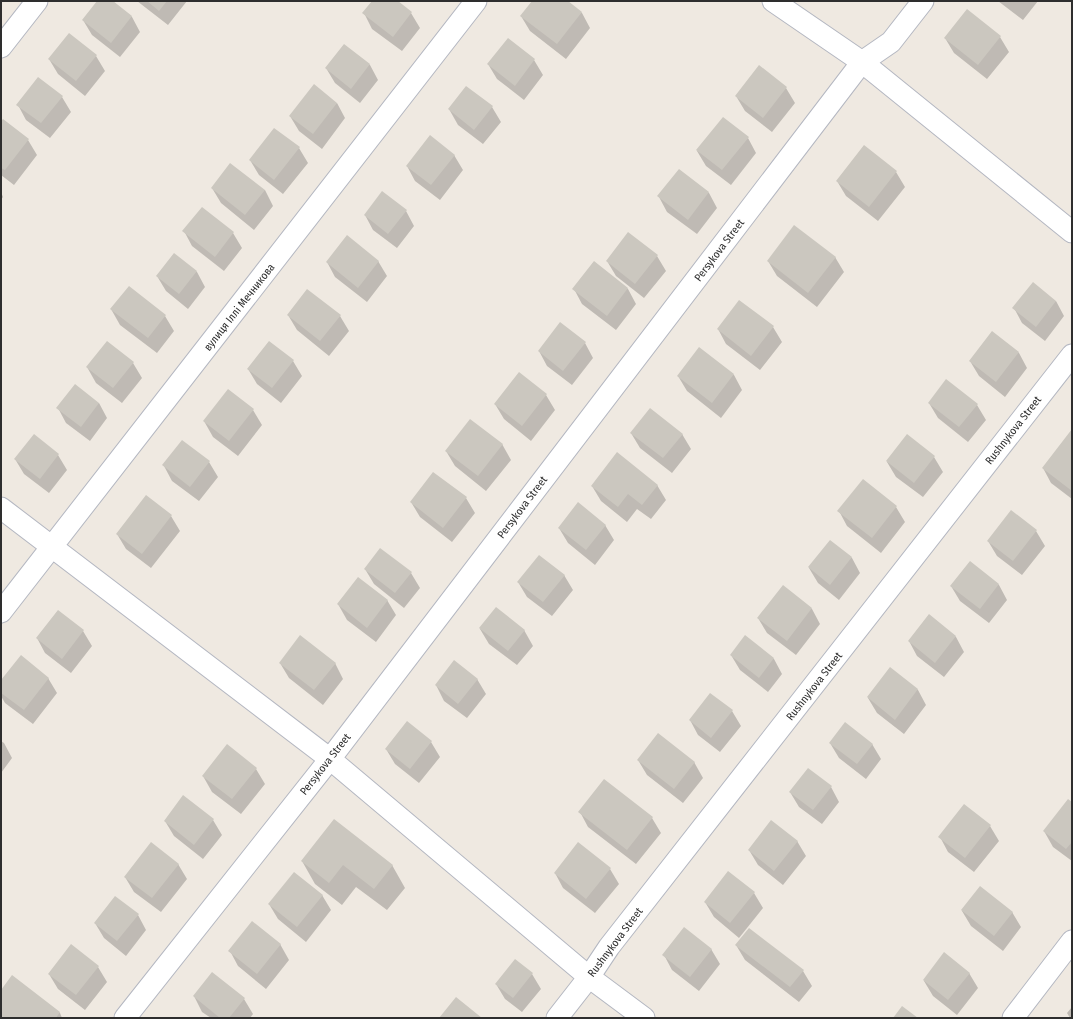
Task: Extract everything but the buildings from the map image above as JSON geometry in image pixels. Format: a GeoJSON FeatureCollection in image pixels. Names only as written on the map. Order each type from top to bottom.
{"type":"FeatureCollection","features":[{"type":"Feature","properties":{"kind":"street"},"geometry":{"type":"LineString","coordinates":[[1,47],[37,1]]}},
{"type":"Feature","properties":{"kind":"street"},"geometry":{"type":"LineString","coordinates":[[773,1],[862,62],[1072,232]]}},
{"type":"Feature","properties":{"kind":"street","name":"Persykova Street"},"geometry":{"type":"LineString","coordinates":[[125,1018],[330,759],[862,62],[891,42],[923,1]]}},
{"type":"Feature","properties":{"kind":"street","name":"вулиця Іллі Мечникова"},"geometry":{"type":"LineString","coordinates":[[1,612],[471,3]]}},
{"type":"Feature","properties":{"kind":"street","name":"Rushnykova Street"},"geometry":{"type":"LineString","coordinates":[[557,1018],[589,977],[609,947],[1072,355]]}},
{"type":"Feature","properties":{"kind":"street"},"geometry":{"type":"LineString","coordinates":[[1,508],[330,759],[589,977],[644,1018]]}},
{"type":"Feature","properties":{"kind":"street"},"geometry":{"type":"LineString","coordinates":[[1013,1018],[1072,941]]}}]}
